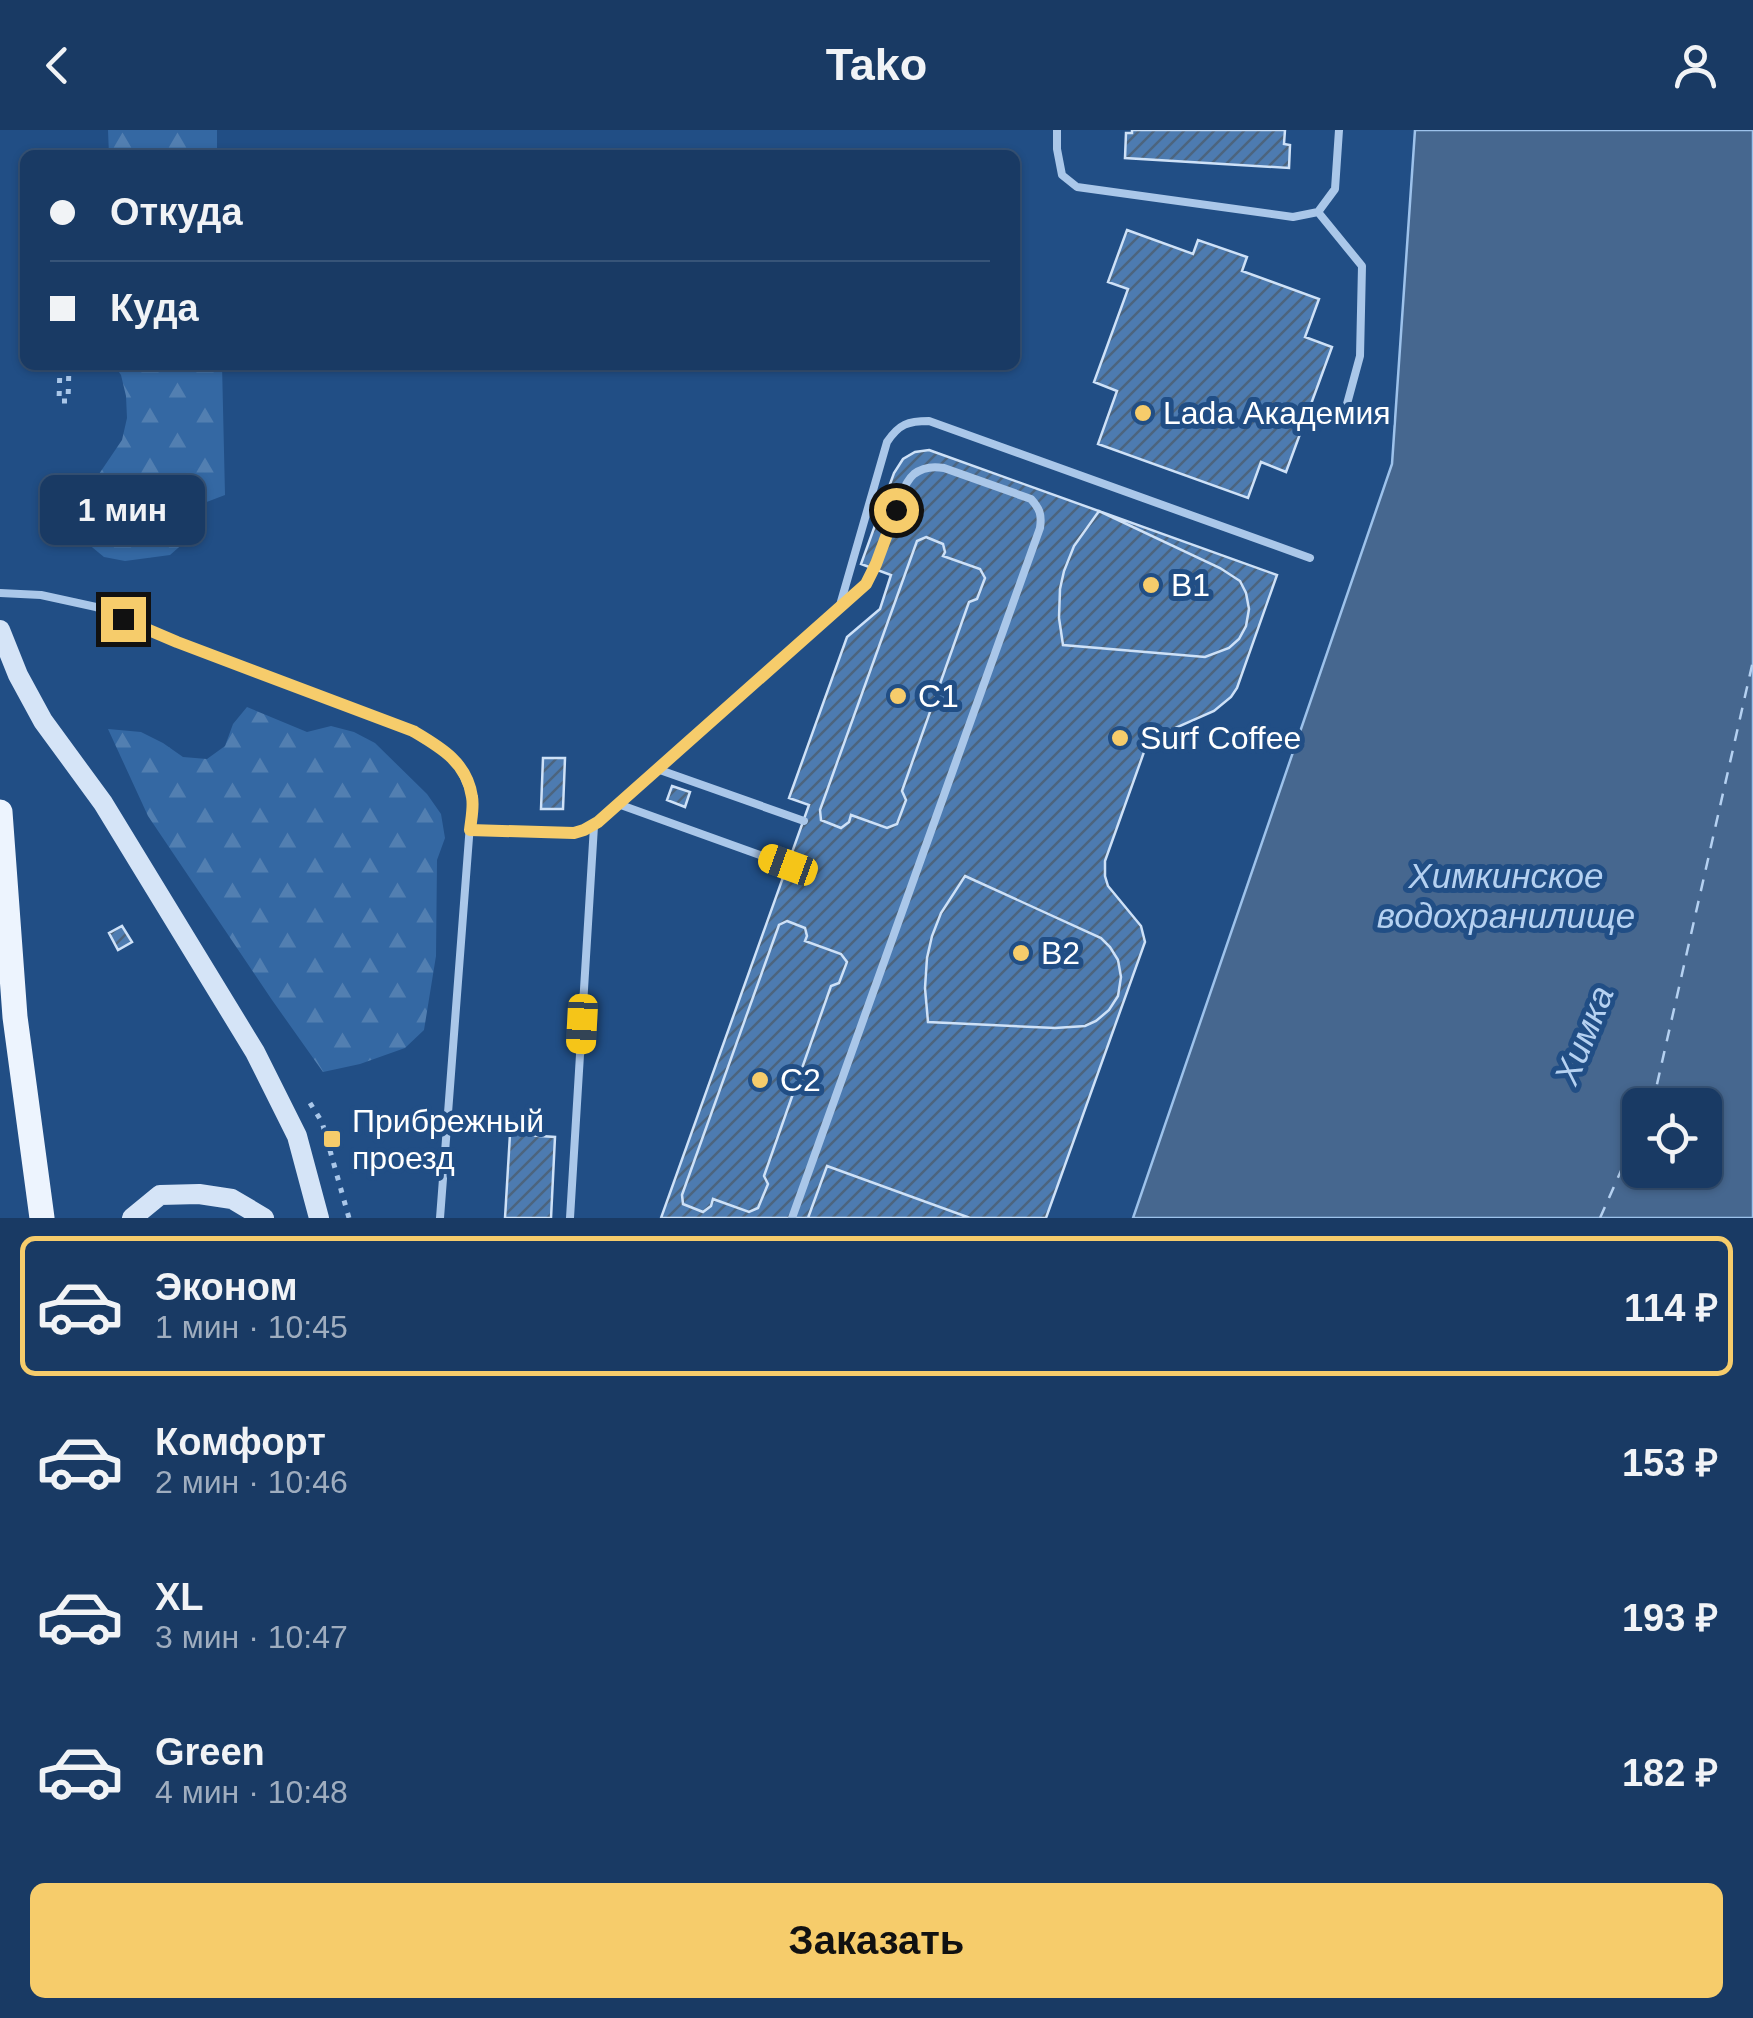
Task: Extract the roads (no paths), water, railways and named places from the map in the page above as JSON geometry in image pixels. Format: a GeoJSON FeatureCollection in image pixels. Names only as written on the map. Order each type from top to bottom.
{"type":"FeatureCollection","features":[{"type":"Feature","properties":{"kind":"main road"},"geometry":{"type":"LineString","coordinates":[[0,812],[15,1017],[42,1218]]}},
{"type":"Feature","properties":{"kind":"street"},"geometry":{"type":"LineString","coordinates":[[0,630],[43,721],[103,803],[255,1052],[298,1136],[319,1218]]}},
{"type":"Feature","properties":{"kind":"street"},"geometry":{"type":"LineString","coordinates":[[132,1218],[160,1194],[232,1199],[264,1218]]}},
{"type":"Feature","properties":{"kind":"lane"},"geometry":{"type":"LineString","coordinates":[[1057,130],[1062,175],[1077,187],[1293,218],[1318,212],[1335,189],[1339,130]]}},
{"type":"Feature","properties":{"kind":"lane"},"geometry":{"type":"LineString","coordinates":[[1318,212],[1362,266],[1360,356],[1344,414]]}},
{"type":"Feature","properties":{"kind":"lane"},"geometry":{"type":"LineString","coordinates":[[839,609],[888,442],[897,428],[910,421],[929,422],[1310,558]]}},
{"type":"Feature","properties":{"kind":"lane"},"geometry":{"type":"LineString","coordinates":[[470,830],[574,833],[594,826],[866,584],[906,482],[923,468],[944,468],[1032,499],[1042,517],[1040,528],[792,1218]]}},
{"type":"Feature","properties":{"kind":"lane"},"geometry":{"type":"LineString","coordinates":[[0,594],[41,595],[96,607],[177,642],[413,731],[449,753],[466,776],[472,798],[440,1218]]}},
{"type":"Feature","properties":{"kind":"lane"},"geometry":{"type":"LineString","coordinates":[[657,769],[804,821]]}},
{"type":"Feature","properties":{"kind":"lane"},"geometry":{"type":"LineString","coordinates":[[618,804],[788,865]]}},
{"type":"Feature","properties":{"kind":"lane"},"geometry":{"type":"LineString","coordinates":[[570,1218],[594,826]]}},
{"type":"Feature","properties":{"kind":"water","name":"Химкинское водохранилище"},"geometry":{"type":"Polygon","coordinates":[[[1415,130],[1753,130],[1753,1218],[1133,1218],[1392,464],[1415,130]]]}},
{"type":"Feature","properties":{"kind":"place","name":"Lada Академия"},"geometry":{"type":"Point","coordinates":[1143,413]}},
{"type":"Feature","properties":{"kind":"place","name":"B1"},"geometry":{"type":"Point","coordinates":[1151,585]}},
{"type":"Feature","properties":{"kind":"place","name":"C1"},"geometry":{"type":"Point","coordinates":[898,696]}},
{"type":"Feature","properties":{"kind":"place","name":"Surf Coffee"},"geometry":{"type":"Point","coordinates":[1120,738]}},
{"type":"Feature","properties":{"kind":"place","name":"B2"},"geometry":{"type":"Point","coordinates":[1021,953]}},
{"type":"Feature","properties":{"kind":"place","name":"C2"},"geometry":{"type":"Point","coordinates":[760,1080]}},
{"type":"Feature","properties":{"kind":"place","name":"Прибрежный проезд"},"geometry":{"type":"Point","coordinates":[332,1139]}},
{"type":"Feature","properties":{"kind":"water label","name":"Химка"},"geometry":{"type":"Point","coordinates":[1584,1035]}}]}
